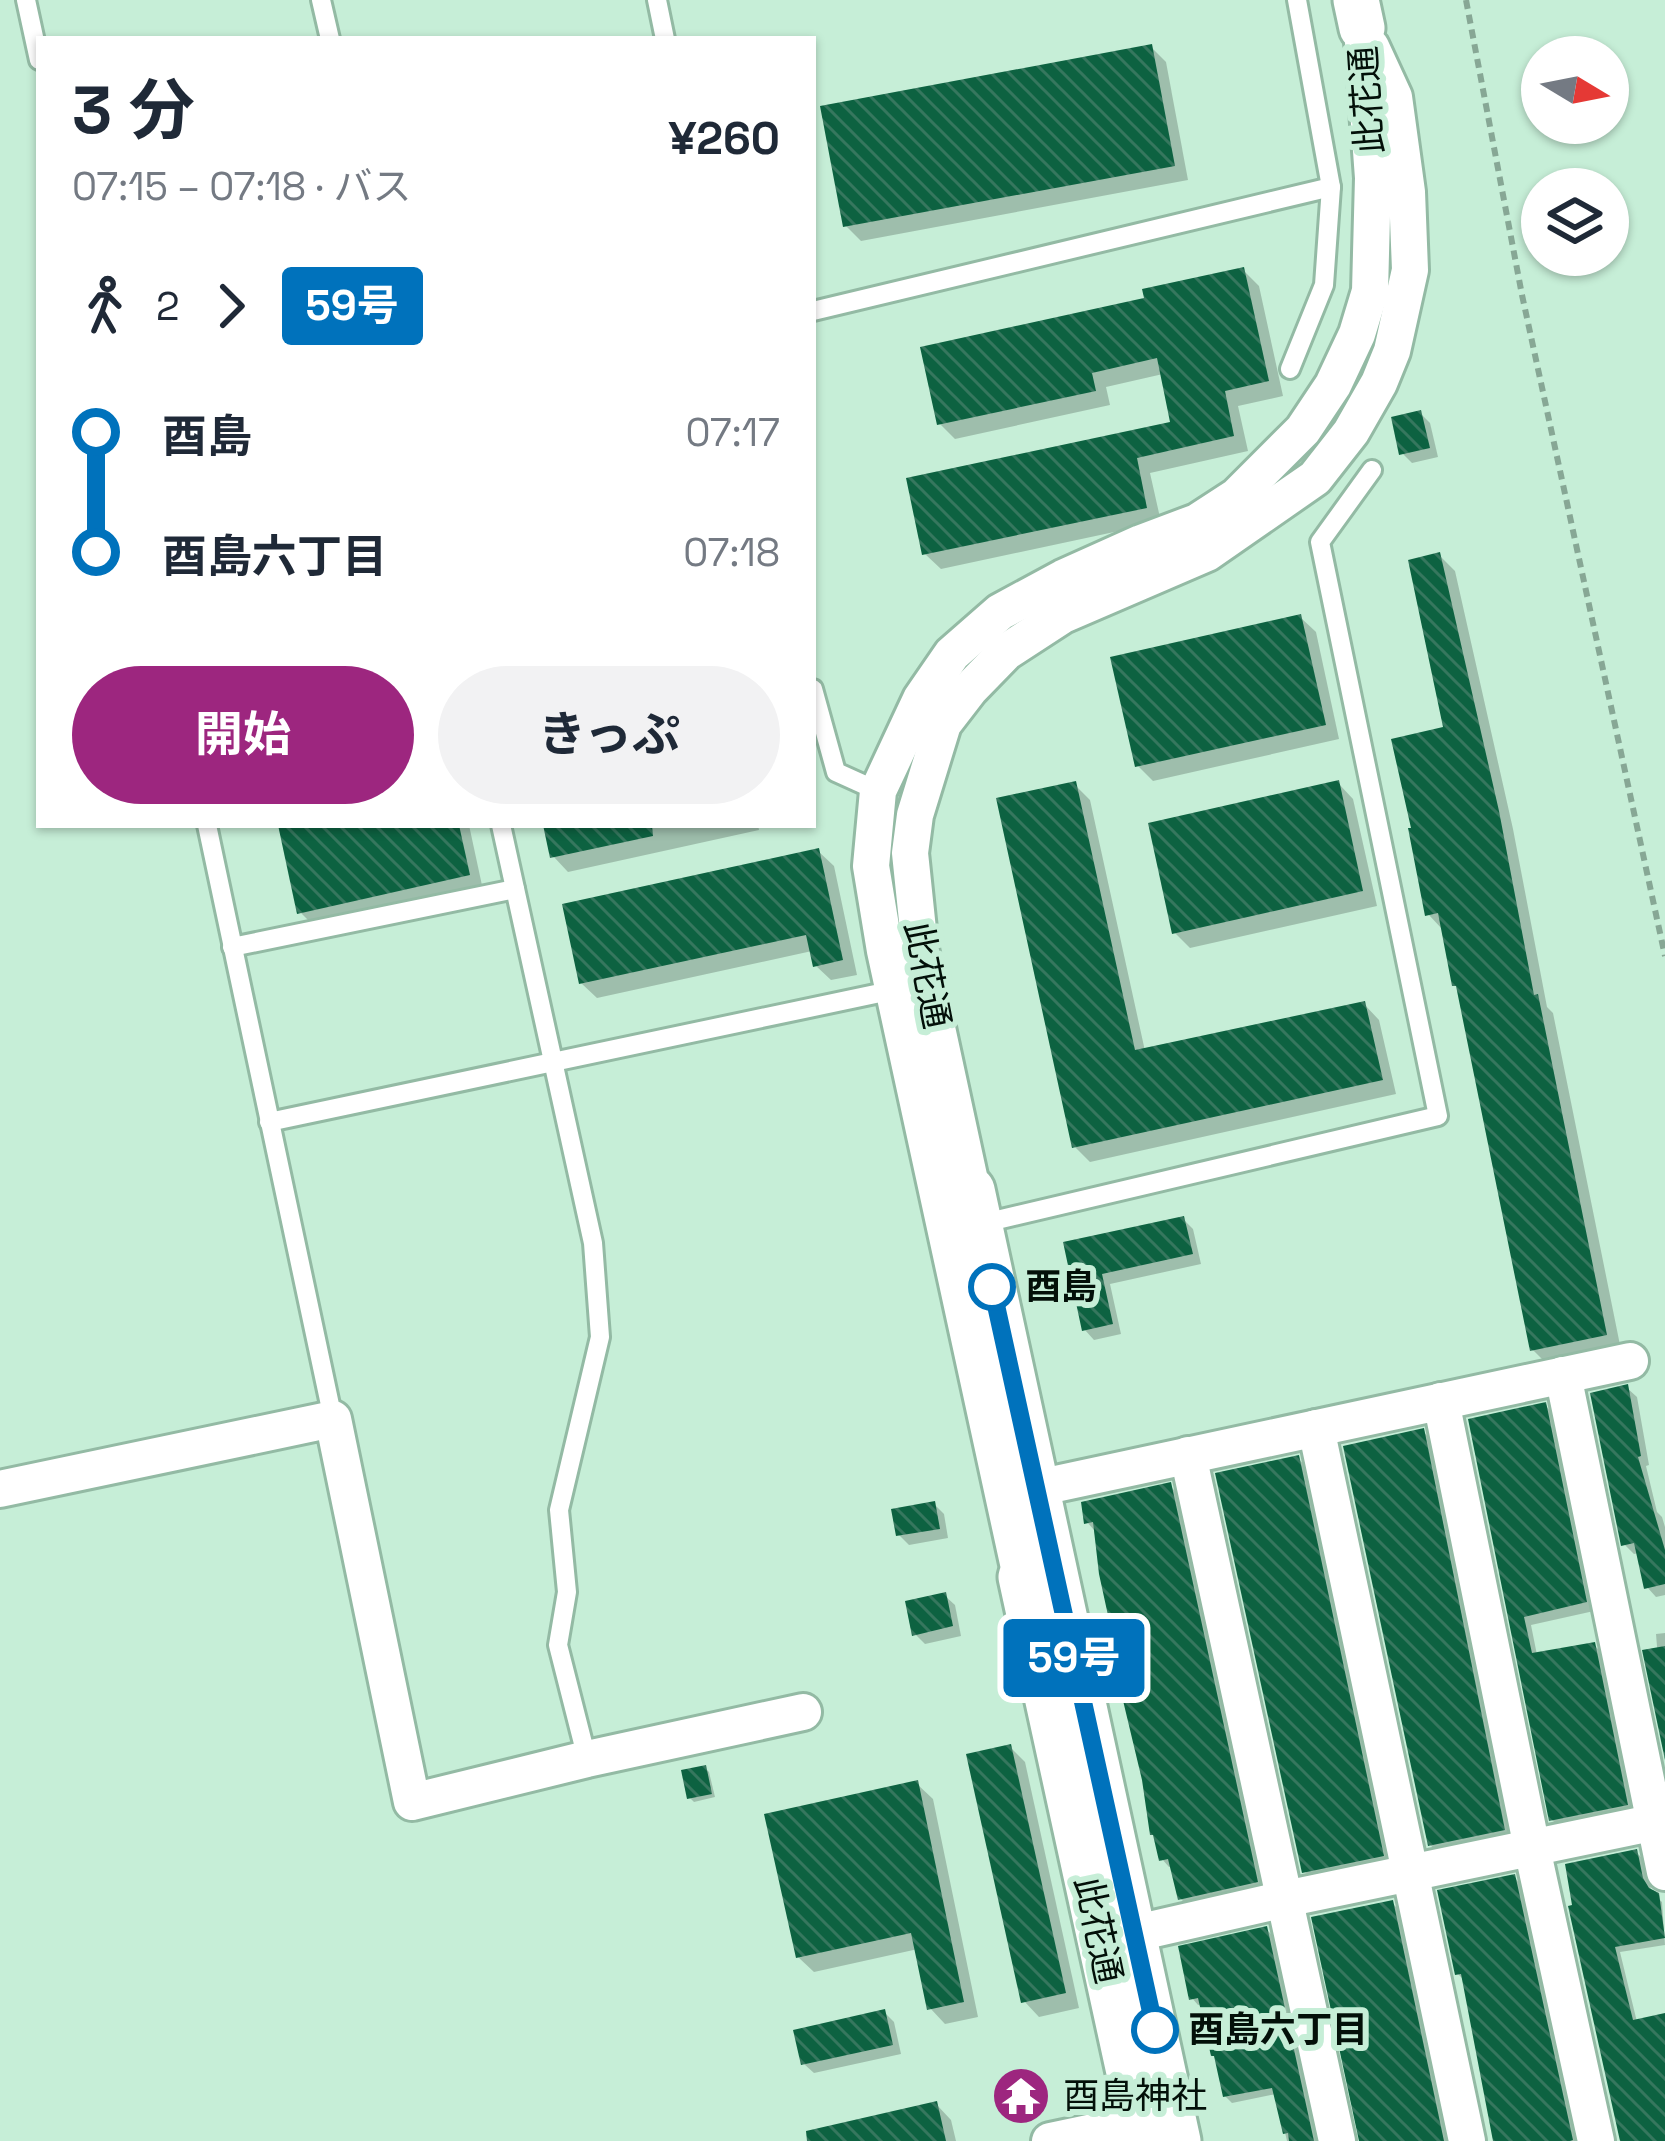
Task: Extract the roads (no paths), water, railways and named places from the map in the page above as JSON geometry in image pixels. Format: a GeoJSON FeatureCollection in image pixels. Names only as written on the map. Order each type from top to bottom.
{"type":"FeatureCollection","features":[{"type":"Feature","properties":{"kind":"street","name":"此花通"},"geometry":{"type":"LineString","coordinates":[[1154,2135],[1036,1488],[910,986],[871,866],[878,791],[921,699],[952,654],[1000,612],[1141,543],[1198,522],[1238,496],[1303,430],[1333,385],[1358,334],[1370,291],[1373,178],[1359,14]]}},
{"type":"Feature","properties":{"kind":"street","name":"此花通"},"geometry":{"type":"LineString","coordinates":[[910,986],[920,949],[910,853],[915,815],[943,724],[970,689],[1006,652],[1063,615],[1207,554],[1315,478],[1351,432],[1379,383],[1403,310],[1410,238],[1394,97],[1359,14]]}},
{"type":"Feature","properties":{"kind":"street","name":"此花通"},"geometry":{"type":"LineString","coordinates":[[966,1216],[1022,1576],[1117,1938]]}},
{"type":"Feature","properties":{"kind":"street"},"geometry":{"type":"LineString","coordinates":[[1036,1488],[1630,1361]]}},
{"type":"Feature","properties":{"kind":"street"},"geometry":{"type":"LineString","coordinates":[[1562,1375],[1659,1821],[1665,1872]]}},
{"type":"Feature","properties":{"kind":"street"},"geometry":{"type":"LineString","coordinates":[[1441,1401],[1596,2141]]}},
{"type":"Feature","properties":{"kind":"street"},"geometry":{"type":"LineString","coordinates":[[0,1489],[333,1419],[412,1802],[803,1712]]}},
{"type":"Feature","properties":{"kind":"street"},"geometry":{"type":"LineString","coordinates":[[1316,1428],[1467,2141]]}},
{"type":"Feature","properties":{"kind":"street"},"geometry":{"type":"LineString","coordinates":[[1188,1455],[1337,2141]]}},
{"type":"Feature","properties":{"kind":"street"},"geometry":{"type":"LineString","coordinates":[[1117,1938],[1659,1821]]}},
{"type":"Feature","properties":{"kind":"street"},"geometry":{"type":"LineString","coordinates":[[1050,2141],[1154,2135]]}},
{"type":"Feature","properties":{"kind":"lane"},"geometry":{"type":"LineString","coordinates":[[26,0],[36,46]]}},
{"type":"Feature","properties":{"kind":"lane"},"geometry":{"type":"LineString","coordinates":[[321,0],[329,36]]}},
{"type":"Feature","properties":{"kind":"lane"},"geometry":{"type":"LineString","coordinates":[[657,0],[664,36]]}},
{"type":"Feature","properties":{"kind":"lane"},"geometry":{"type":"LineString","coordinates":[[1290,369],[1324,285],[1331,187],[1298,0]]}},
{"type":"Feature","properties":{"kind":"lane"},"geometry":{"type":"LineString","coordinates":[[816,309],[1331,187]]}},
{"type":"Feature","properties":{"kind":"lane"},"geometry":{"type":"LineString","coordinates":[[966,1216],[1438,1116],[1320,542],[1372,470]]}},
{"type":"Feature","properties":{"kind":"lane"},"geometry":{"type":"LineString","coordinates":[[816,700],[836,772],[878,791]]}},
{"type":"Feature","properties":{"kind":"lane"},"geometry":{"type":"LineString","coordinates":[[207,828],[333,1419]]}},
{"type":"Feature","properties":{"kind":"lane"},"geometry":{"type":"LineString","coordinates":[[503,828],[593,1244],[600,1337],[559,1510],[567,1592],[558,1645],[586,1759]]}},
{"type":"Feature","properties":{"kind":"lane"},"geometry":{"type":"LineString","coordinates":[[232,947],[515,889]]}},
{"type":"Feature","properties":{"kind":"lane"},"geometry":{"type":"LineString","coordinates":[[269,1122],[910,986]]}},
{"type":"Feature","properties":{"kind":"place","name":"酉島"},"geometry":{"type":"Point","coordinates":[992,1287]}},
{"type":"Feature","properties":{"kind":"place","name":"酉島六丁目"},"geometry":{"type":"Point","coordinates":[1155,2030]}},
{"type":"Feature","properties":{"kind":"place","name":"酉島神社"},"geometry":{"type":"Point","coordinates":[1021,2096]}}]}
